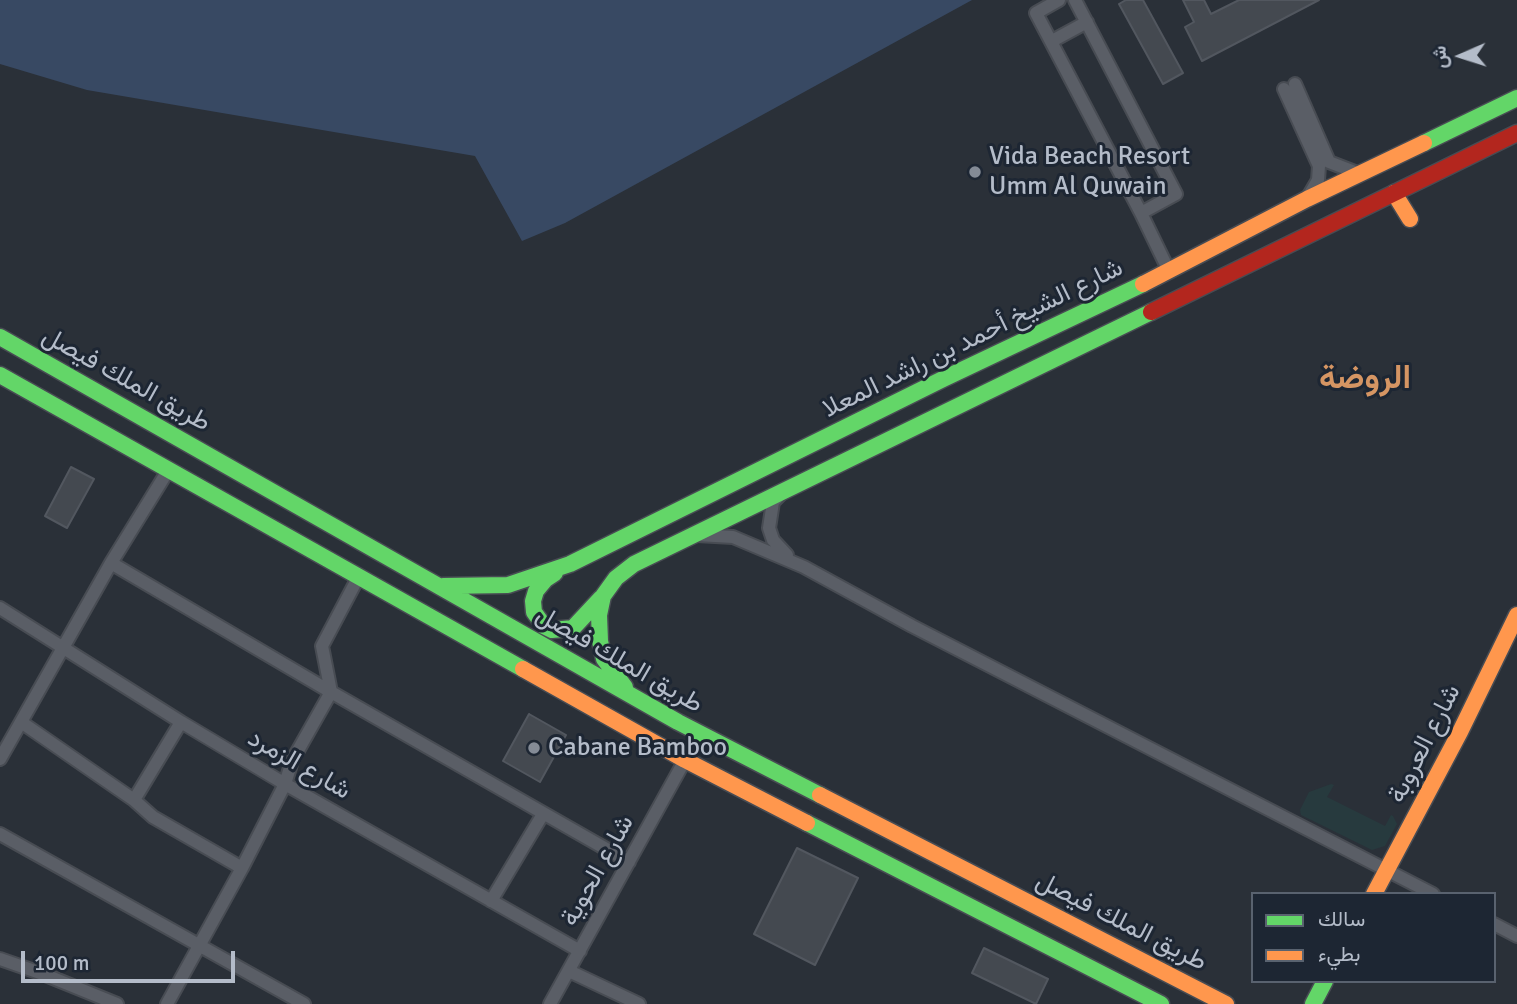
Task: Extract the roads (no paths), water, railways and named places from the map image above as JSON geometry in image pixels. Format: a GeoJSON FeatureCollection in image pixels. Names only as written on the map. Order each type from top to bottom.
{"type":"FeatureCollection","features":[{"type":"Feature","properties":{"kind":"main road","name":"شارع الشيخ أحمد بن راشد المعلا"},"geometry":{"type":"LineString","coordinates":[[1517,98],[570,564],[547,579],[536,591],[534,612],[544,626],[552,629],[573,628],[616,578],[634,564],[1517,133]]}},
{"type":"Feature","properties":{"kind":"main road"},"geometry":{"type":"LineString","coordinates":[[1394,193],[1410,219]]}},
{"type":"Feature","properties":{"kind":"main road","name":"طريق الملك فيصل"},"geometry":{"type":"LineString","coordinates":[[0,337],[709,739],[1226,1004]]}},
{"type":"Feature","properties":{"kind":"main road","name":"طريق الملك فيصل"},"geometry":{"type":"LineString","coordinates":[[0,375],[685,760],[1161,1004]]}},
{"type":"Feature","properties":{"kind":"main road","name":"شارع الشيخ أحمد بن راشد المعلا"},"geometry":{"type":"LineString","coordinates":[[440,586],[508,585],[570,564]]}},
{"type":"Feature","properties":{"kind":"main road"},"geometry":{"type":"LineString","coordinates":[[603,596],[599,615],[604,659],[612,673],[634,697]]}},
{"type":"Feature","properties":{"kind":"main road","name":"شارع العروبة"},"geometry":{"type":"LineString","coordinates":[[1375,892],[1460,732],[1517,615]]}},
{"type":"Feature","properties":{"kind":"main road"},"geometry":{"type":"LineString","coordinates":[[1313,1004],[1324,983]]}},
{"type":"Feature","properties":{"kind":"street"},"geometry":{"type":"LineString","coordinates":[[1059,0],[1036,13],[1142,213],[1169,271]]}},
{"type":"Feature","properties":{"kind":"street"},"geometry":{"type":"LineString","coordinates":[[1075,0],[1176,194],[1142,213]]}},
{"type":"Feature","properties":{"kind":"street"},"geometry":{"type":"LineString","coordinates":[[1052,41],[1087,22]]}},
{"type":"Feature","properties":{"kind":"street"},"geometry":{"type":"LineString","coordinates":[[1307,199],[1318,180],[1319,166],[1289,87],[1329,162],[1360,174]]}},
{"type":"Feature","properties":{"kind":"street"},"geometry":{"type":"LineString","coordinates":[[0,759],[111,563],[170,469]]}},
{"type":"Feature","properties":{"kind":"street"},"geometry":{"type":"LineString","coordinates":[[785,489],[773,502],[769,528],[781,551],[804,568]]}},
{"type":"Feature","properties":{"kind":"street"},"geometry":{"type":"LineString","coordinates":[[689,536],[733,537],[804,568],[1429,892]]}},
{"type":"Feature","properties":{"kind":"street"},"geometry":{"type":"LineString","coordinates":[[111,563],[629,862]]}},
{"type":"Feature","properties":{"kind":"street"},"geometry":{"type":"LineString","coordinates":[[167,1004],[242,868],[285,784],[292,761],[331,692],[322,646],[359,576]]}},
{"type":"Feature","properties":{"kind":"street","name":"شارع الزمرد"},"geometry":{"type":"LineString","coordinates":[[0,608],[285,784],[580,951]]}},
{"type":"Feature","properties":{"kind":"street"},"geometry":{"type":"LineString","coordinates":[[21,722],[134,800],[153,817],[242,868]]}},
{"type":"Feature","properties":{"kind":"street"},"geometry":{"type":"LineString","coordinates":[[134,800],[181,722]]}},
{"type":"Feature","properties":{"kind":"street","name":"شارع الحوية"},"geometry":{"type":"LineString","coordinates":[[550,1004],[685,760]]}},
{"type":"Feature","properties":{"kind":"street"},"geometry":{"type":"LineString","coordinates":[[491,901],[543,814]]}},
{"type":"Feature","properties":{"kind":"street"},"geometry":{"type":"LineString","coordinates":[[0,834],[304,1004]]}},
{"type":"Feature","properties":{"kind":"street"},"geometry":{"type":"LineString","coordinates":[[1496,926],[1517,936]]}},
{"type":"Feature","properties":{"kind":"street"},"geometry":{"type":"LineString","coordinates":[[0,959],[117,1004]]}},
{"type":"Feature","properties":{"kind":"street"},"geometry":{"type":"LineString","coordinates":[[569,971],[639,1004]]}},
{"type":"Feature","properties":{"kind":"water"},"geometry":{"type":"Polygon","coordinates":[[[0,0],[972,0],[565,223],[522,241],[475,156],[87,90],[0,64],[0,0]]]}},
{"type":"Feature","properties":{"kind":"place","name":"Vida Beach Resort Umm Al Quwain"},"geometry":{"type":"Point","coordinates":[975,172]}},
{"type":"Feature","properties":{"kind":"place","name":"Cabane Bamboo"},"geometry":{"type":"Point","coordinates":[534,748]}},
{"type":"Feature","properties":{"kind":"district","name":"الروضة"},"geometry":{"type":"Point","coordinates":[1365,379]}}]}
